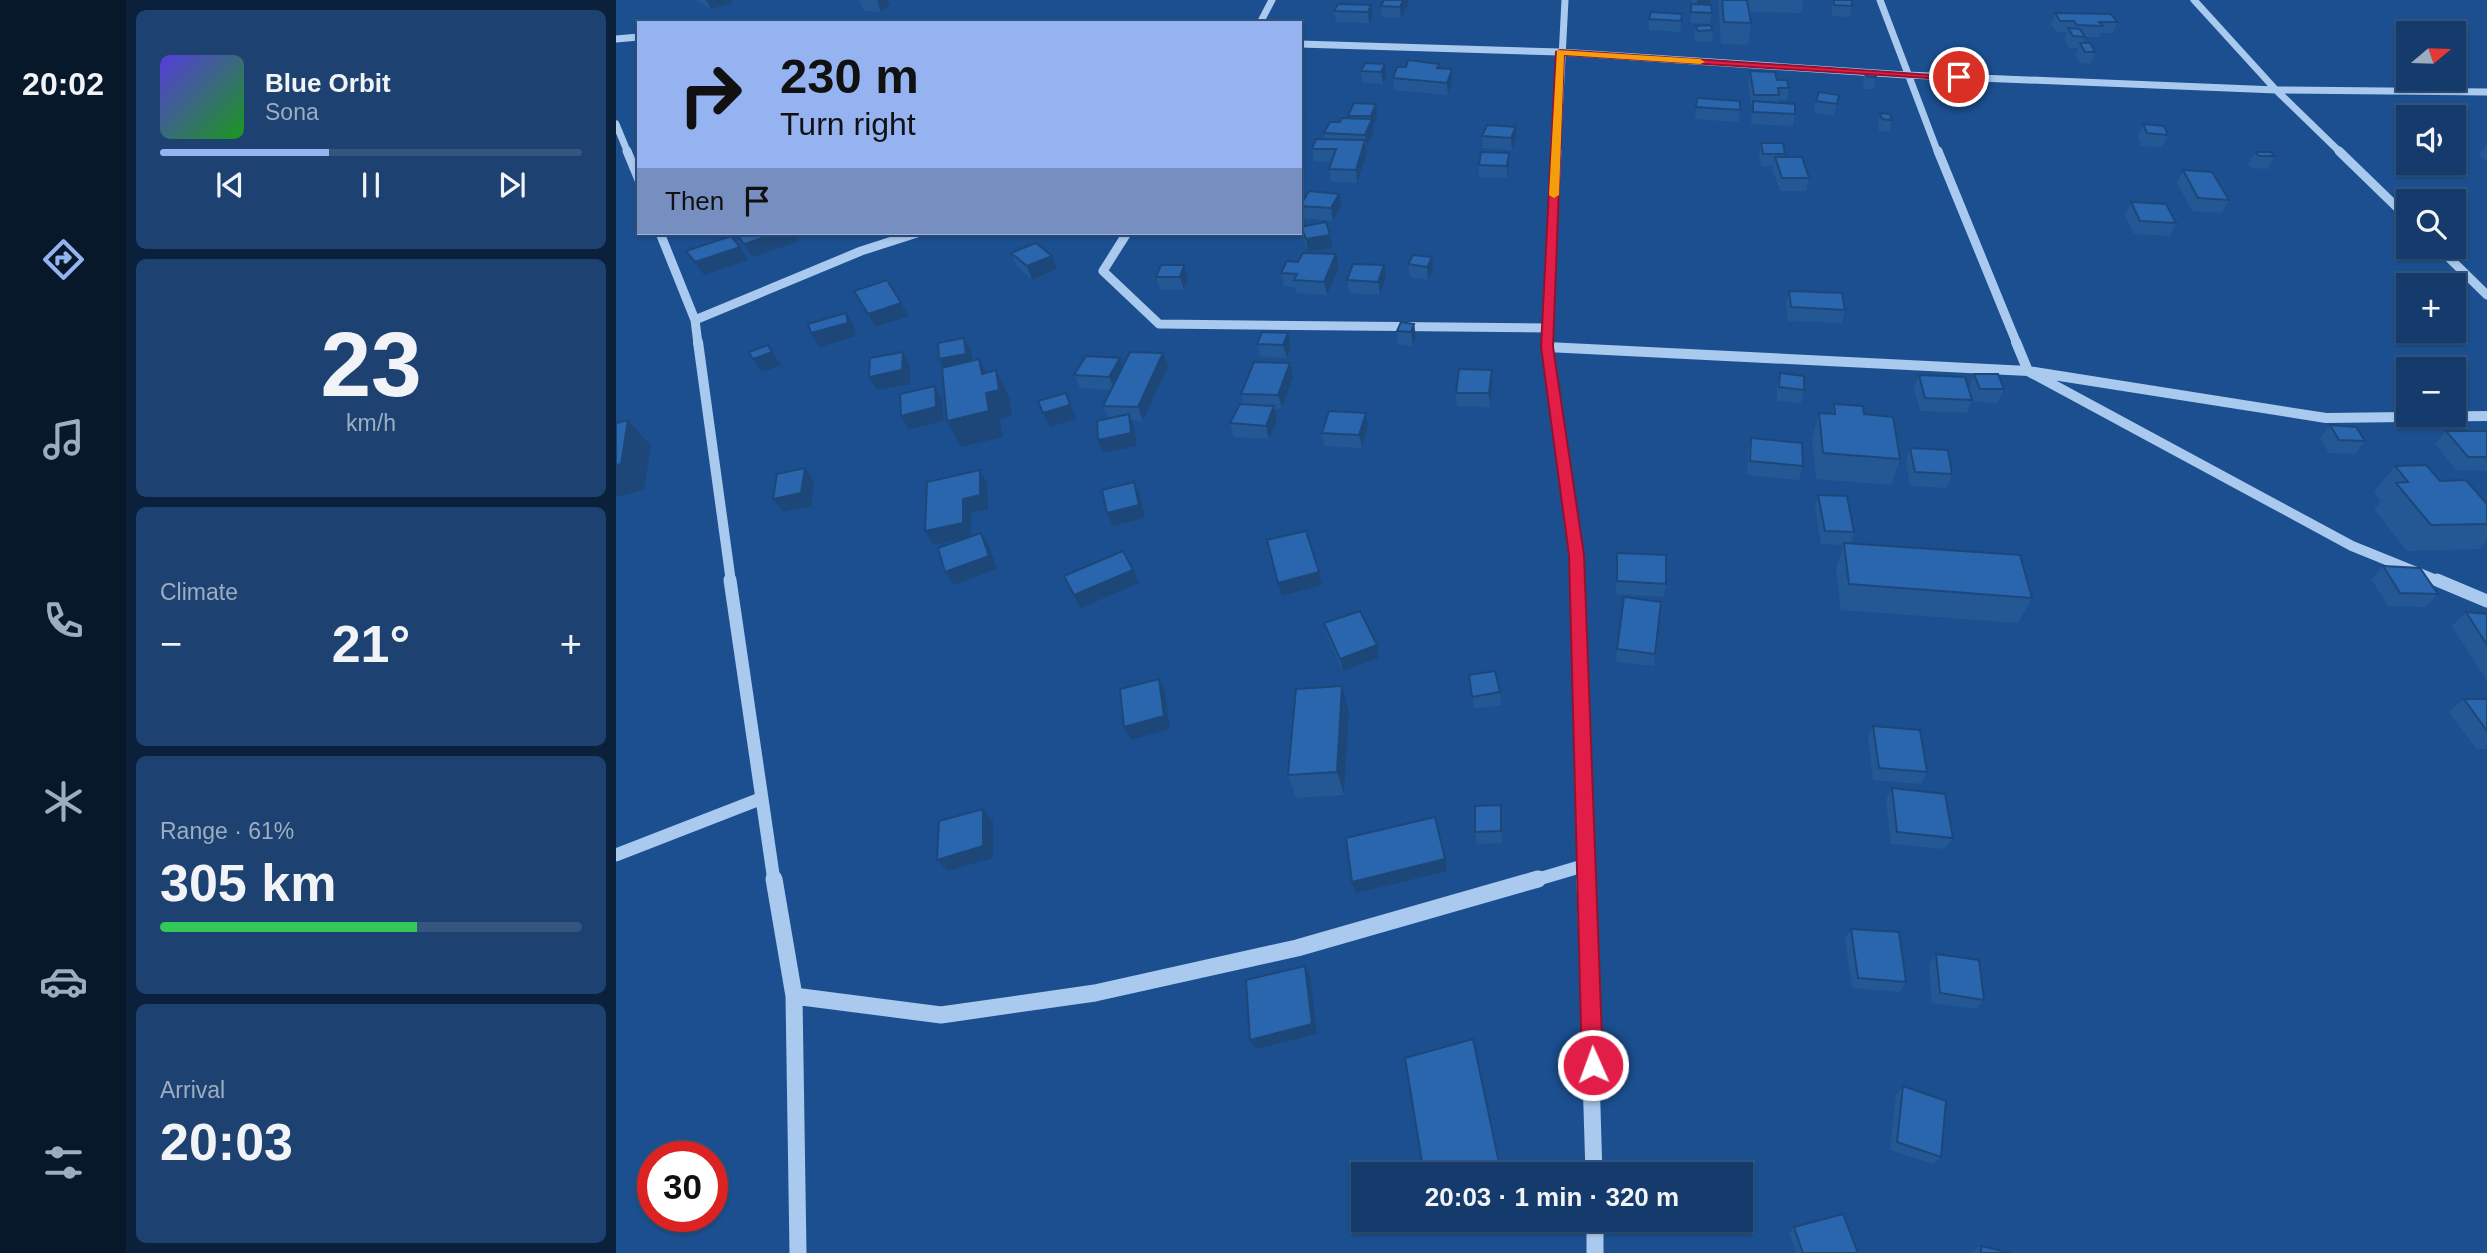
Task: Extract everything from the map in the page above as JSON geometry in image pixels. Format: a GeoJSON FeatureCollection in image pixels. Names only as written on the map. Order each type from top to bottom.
{"type":"FeatureCollection","features":[{"type":"Feature","properties":{"kind":"street"},"geometry":{"type":"LineString","coordinates":[[1261,21],[1272,0]]}},
{"type":"Feature","properties":{"kind":"street"},"geometry":{"type":"LineString","coordinates":[[1565,0],[1560,52],[1547,347],[1576,555],[1594,1162]]}},
{"type":"Feature","properties":{"kind":"street"},"geometry":{"type":"LineString","coordinates":[[1880,0],[1906,75],[2028,371],[2353,545],[2487,601]]}},
{"type":"Feature","properties":{"kind":"street"},"geometry":{"type":"LineString","coordinates":[[2194,0],[2277,90],[2396,206]]}},
{"type":"Feature","properties":{"kind":"street"},"geometry":{"type":"LineString","coordinates":[[616,39],[637,37]]}},
{"type":"Feature","properties":{"kind":"street"},"geometry":{"type":"LineString","coordinates":[[1302,44],[1560,52],[1906,75],[2277,90],[2487,92]]}},
{"type":"Feature","properties":{"kind":"street"},"geometry":{"type":"LineString","coordinates":[[616,124],[637,175]]}},
{"type":"Feature","properties":{"kind":"street"},"geometry":{"type":"LineString","coordinates":[[661,235],[695,320],[760,799],[794,996],[798,1253]]}},
{"type":"Feature","properties":{"kind":"street"},"geometry":{"type":"LineString","coordinates":[[695,320],[861,251],[911,235]]}},
{"type":"Feature","properties":{"kind":"street"},"geometry":{"type":"LineString","coordinates":[[1125,235],[1103,271],[1159,324],[1548,328]]}},
{"type":"Feature","properties":{"kind":"street"},"geometry":{"type":"LineString","coordinates":[[2450,259],[2487,295]]}},
{"type":"Feature","properties":{"kind":"street"},"geometry":{"type":"LineString","coordinates":[[1547,347],[2028,371],[2326,418],[2487,416]]}},
{"type":"Feature","properties":{"kind":"street"},"geometry":{"type":"LineString","coordinates":[[616,855],[760,799]]}},
{"type":"Feature","properties":{"kind":"street"},"geometry":{"type":"LineString","coordinates":[[794,996],[941,1015],[1095,993],[1297,948],[1586,865]]}},
{"type":"Feature","properties":{"kind":"street"},"geometry":{"type":"LineString","coordinates":[[1595,1232],[1595,1253]]}},
{"type":"Feature","properties":{"kind":"building"},"geometry":{"type":"Polygon","coordinates":[[[1384,0],[1403,0],[1400,7],[1381,6],[1384,0]]]}},
{"type":"Feature","properties":{"kind":"building"},"geometry":{"type":"Polygon","coordinates":[[[1722,0],[1747,0],[1751,23],[1724,22],[1722,0]]]}},
{"type":"Feature","properties":{"kind":"building"},"geometry":{"type":"Polygon","coordinates":[[[1834,0],[1852,0],[1852,6],[1834,5],[1834,0]]]}},
{"type":"Feature","properties":{"kind":"building"},"geometry":{"type":"Polygon","coordinates":[[[1338,4],[1371,5],[1368,12],[1334,11],[1338,4]]]}},
{"type":"Feature","properties":{"kind":"building"},"geometry":{"type":"Polygon","coordinates":[[[1691,4],[1711,5],[1712,13],[1691,12],[1691,4]]]}},
{"type":"Feature","properties":{"kind":"building"},"geometry":{"type":"Polygon","coordinates":[[[1651,12],[1682,14],[1681,21],[1649,19],[1651,12]]]}},
{"type":"Feature","properties":{"kind":"building"},"geometry":{"type":"Polygon","coordinates":[[[2055,13],[2111,14],[2117,22],[2099,22],[2103,26],[2077,25],[2074,21],[2060,21],[2055,13]]]}},
{"type":"Feature","properties":{"kind":"building"},"geometry":{"type":"Polygon","coordinates":[[[1710,25],[1713,30],[1698,31],[1696,26],[1710,25]]]}},
{"type":"Feature","properties":{"kind":"building"},"geometry":{"type":"Polygon","coordinates":[[[2068,28],[2080,29],[2085,37],[2073,36],[2068,28]]]}},
{"type":"Feature","properties":{"kind":"building"},"geometry":{"type":"Polygon","coordinates":[[[2080,43],[2090,43],[2095,52],[2085,52],[2080,43]]]}},
{"type":"Feature","properties":{"kind":"building"},"geometry":{"type":"Polygon","coordinates":[[[1408,60],[1439,64],[1437,68],[1452,69],[1447,83],[1393,78],[1397,67],[1406,67],[1408,60]]]}},
{"type":"Feature","properties":{"kind":"building"},"geometry":{"type":"Polygon","coordinates":[[[1365,63],[1385,64],[1381,72],[1361,71],[1365,63]]]}},
{"type":"Feature","properties":{"kind":"building"},"geometry":{"type":"Polygon","coordinates":[[[1750,71],[1775,72],[1777,80],[1787,80],[1789,88],[1778,88],[1779,95],[1754,95],[1750,71]]]}},
{"type":"Feature","properties":{"kind":"building"},"geometry":{"type":"Polygon","coordinates":[[[1865,71],[1874,71],[1876,77],[1868,77],[1865,71]]]}},
{"type":"Feature","properties":{"kind":"building"},"geometry":{"type":"Polygon","coordinates":[[[1819,92],[1839,95],[1837,104],[1816,101],[1819,92]]]}},
{"type":"Feature","properties":{"kind":"building"},"geometry":{"type":"Polygon","coordinates":[[[1697,98],[1740,101],[1740,110],[1696,107],[1697,98]]]}},
{"type":"Feature","properties":{"kind":"building"},"geometry":{"type":"Polygon","coordinates":[[[1753,101],[1795,104],[1795,114],[1753,112],[1753,101]]]}},
{"type":"Feature","properties":{"kind":"building"},"geometry":{"type":"Polygon","coordinates":[[[1354,103],[1376,104],[1371,116],[1348,116],[1354,103]]]}},
{"type":"Feature","properties":{"kind":"building"},"geometry":{"type":"Polygon","coordinates":[[[1880,113],[1890,114],[1892,120],[1882,119],[1880,113]]]}},
{"type":"Feature","properties":{"kind":"building"},"geometry":{"type":"Polygon","coordinates":[[[1342,118],[1372,119],[1365,135],[1324,133],[1330,122],[1340,122],[1342,118]]]}},
{"type":"Feature","properties":{"kind":"building"},"geometry":{"type":"Polygon","coordinates":[[[2143,124],[2164,126],[2168,135],[2147,133],[2143,124]]]}},
{"type":"Feature","properties":{"kind":"building"},"geometry":{"type":"Polygon","coordinates":[[[1487,125],[1516,127],[1511,138],[1482,136],[1487,125]]]}},
{"type":"Feature","properties":{"kind":"building"},"geometry":{"type":"Polygon","coordinates":[[[1316,139],[1365,140],[1356,170],[1329,169],[1336,149],[1312,149],[1316,139]]]}},
{"type":"Feature","properties":{"kind":"building"},"geometry":{"type":"Polygon","coordinates":[[[1761,143],[1783,143],[1785,154],[1763,154],[1761,143]]]}},
{"type":"Feature","properties":{"kind":"building"},"geometry":{"type":"Polygon","coordinates":[[[1481,152],[1509,153],[1507,166],[1479,165],[1481,152]]]}},
{"type":"Feature","properties":{"kind":"building"},"geometry":{"type":"Polygon","coordinates":[[[2255,152],[2271,152],[2275,156],[2259,156],[2255,152]]]}},
{"type":"Feature","properties":{"kind":"building"},"geometry":{"type":"Polygon","coordinates":[[[1775,157],[1802,157],[1809,178],[1782,178],[1775,157]]]}},
{"type":"Feature","properties":{"kind":"building"},"geometry":{"type":"Polygon","coordinates":[[[2183,170],[2212,172],[2229,200],[2198,198],[2183,170]]]}},
{"type":"Feature","properties":{"kind":"building"},"geometry":{"type":"Polygon","coordinates":[[[1309,191],[1339,194],[1331,208],[1302,206],[1309,191]]]}},
{"type":"Feature","properties":{"kind":"building"},"geometry":{"type":"Polygon","coordinates":[[[2131,202],[2166,204],[2176,223],[2140,221],[2131,202]]]}},
{"type":"Feature","properties":{"kind":"building"},"geometry":{"type":"Polygon","coordinates":[[[1326,222],[1330,235],[1306,239],[1302,227],[1326,222]]]}},
{"type":"Feature","properties":{"kind":"building"},"geometry":{"type":"Polygon","coordinates":[[[737,235],[772,235],[744,244],[737,235]]]}},
{"type":"Feature","properties":{"kind":"building"},"geometry":{"type":"Polygon","coordinates":[[[731,236],[740,247],[695,262],[686,251],[731,236]]]}},
{"type":"Feature","properties":{"kind":"building"},"geometry":{"type":"Polygon","coordinates":[[[1036,243],[1052,256],[1027,266],[1011,253],[1036,243]]]}},
{"type":"Feature","properties":{"kind":"building"},"geometry":{"type":"Polygon","coordinates":[[[1303,253],[1336,254],[1324,282],[1294,280],[1297,274],[1281,273],[1287,261],[1298,262],[1303,253]]]}},
{"type":"Feature","properties":{"kind":"building"},"geometry":{"type":"Polygon","coordinates":[[[1413,255],[1432,257],[1427,267],[1408,264],[1413,255]]]}},
{"type":"Feature","properties":{"kind":"building"},"geometry":{"type":"Polygon","coordinates":[[[1353,264],[1384,265],[1378,282],[1347,280],[1353,264]]]}},
{"type":"Feature","properties":{"kind":"building"},"geometry":{"type":"Polygon","coordinates":[[[1161,265],[1184,265],[1180,277],[1156,277],[1161,265]]]}},
{"type":"Feature","properties":{"kind":"building"},"geometry":{"type":"Polygon","coordinates":[[[887,280],[901,303],[868,314],[854,291],[887,280]]]}},
{"type":"Feature","properties":{"kind":"building"},"geometry":{"type":"Polygon","coordinates":[[[1789,291],[1842,293],[1845,310],[1791,307],[1789,291]]]}},
{"type":"Feature","properties":{"kind":"building"},"geometry":{"type":"Polygon","coordinates":[[[846,313],[848,323],[811,333],[808,324],[846,313]]]}},
{"type":"Feature","properties":{"kind":"building"},"geometry":{"type":"Polygon","coordinates":[[[1401,322],[1414,324],[1411,332],[1397,331],[1401,322]]]}},
{"type":"Feature","properties":{"kind":"building"},"geometry":{"type":"Polygon","coordinates":[[[1262,332],[1288,333],[1283,345],[1257,344],[1262,332]]]}},
{"type":"Feature","properties":{"kind":"building"},"geometry":{"type":"Polygon","coordinates":[[[964,338],[966,354],[939,359],[938,343],[964,338]]]}},
{"type":"Feature","properties":{"kind":"building"},"geometry":{"type":"Polygon","coordinates":[[[768,345],[772,352],[753,359],[749,352],[768,345]]]}},
{"type":"Feature","properties":{"kind":"building"},"geometry":{"type":"Polygon","coordinates":[[[903,352],[902,370],[869,377],[870,358],[903,352]]]}},
{"type":"Feature","properties":{"kind":"building"},"geometry":{"type":"Polygon","coordinates":[[[1130,352],[1163,353],[1138,407],[1103,406],[1130,352]]]}},
{"type":"Feature","properties":{"kind":"building"},"geometry":{"type":"Polygon","coordinates":[[[1086,356],[1120,358],[1109,377],[1074,375],[1086,356]]]}},
{"type":"Feature","properties":{"kind":"building"},"geometry":{"type":"Polygon","coordinates":[[[979,359],[982,374],[996,370],[999,390],[986,393],[989,411],[947,421],[942,368],[979,359]]]}},
{"type":"Feature","properties":{"kind":"building"},"geometry":{"type":"Polygon","coordinates":[[[1254,362],[1290,363],[1278,395],[1241,394],[1254,362]]]}},
{"type":"Feature","properties":{"kind":"building"},"geometry":{"type":"Polygon","coordinates":[[[1459,369],[1492,370],[1489,393],[1456,393],[1459,369]]]}},
{"type":"Feature","properties":{"kind":"building"},"geometry":{"type":"Polygon","coordinates":[[[1780,373],[1804,376],[1804,390],[1779,387],[1780,373]]]}},
{"type":"Feature","properties":{"kind":"building"},"geometry":{"type":"Polygon","coordinates":[[[1974,374],[1998,374],[2004,389],[1980,389],[1974,374]]]}},
{"type":"Feature","properties":{"kind":"building"},"geometry":{"type":"Polygon","coordinates":[[[1919,375],[1965,377],[1972,400],[1925,398],[1919,375]]]}},
{"type":"Feature","properties":{"kind":"building"},"geometry":{"type":"Polygon","coordinates":[[[935,386],[936,407],[901,416],[900,394],[935,386]]]}},
{"type":"Feature","properties":{"kind":"building"},"geometry":{"type":"Polygon","coordinates":[[[1066,393],[1070,405],[1043,413],[1038,401],[1066,393]]]}},
{"type":"Feature","properties":{"kind":"building"},"geometry":{"type":"Polygon","coordinates":[[[1240,404],[1274,406],[1266,426],[1230,423],[1240,404]]]}},
{"type":"Feature","properties":{"kind":"building"},"geometry":{"type":"Polygon","coordinates":[[[1834,404],[1863,406],[1864,414],[1893,417],[1900,459],[1823,453],[1819,413],[1835,414],[1834,404]]]}},
{"type":"Feature","properties":{"kind":"building"},"geometry":{"type":"Polygon","coordinates":[[[1329,411],[1366,413],[1359,435],[1322,433],[1329,411]]]}},
{"type":"Feature","properties":{"kind":"building"},"geometry":{"type":"Polygon","coordinates":[[[1129,414],[1131,433],[1098,440],[1097,421],[1129,414]]]}},
{"type":"Feature","properties":{"kind":"building"},"geometry":{"type":"Polygon","coordinates":[[[628,420],[621,464],[616,465],[616,423],[628,420]]]}},
{"type":"Feature","properties":{"kind":"building"},"geometry":{"type":"Polygon","coordinates":[[[2330,425],[2356,427],[2365,441],[2339,440],[2330,425]]]}},
{"type":"Feature","properties":{"kind":"building"},"geometry":{"type":"Polygon","coordinates":[[[2446,431],[2487,431],[2487,457],[2468,457],[2446,431]]]}},
{"type":"Feature","properties":{"kind":"building"},"geometry":{"type":"Polygon","coordinates":[[[1751,438],[1802,443],[1803,466],[1750,461],[1751,438]]]}},
{"type":"Feature","properties":{"kind":"building"},"geometry":{"type":"Polygon","coordinates":[[[1910,448],[1948,450],[1952,474],[1915,472],[1910,448]]]}},
{"type":"Feature","properties":{"kind":"building"},"geometry":{"type":"Polygon","coordinates":[[[2426,465],[2440,481],[2466,480],[2487,504],[2487,524],[2431,525],[2396,483],[2408,482],[2395,466],[2426,465]]]}},
{"type":"Feature","properties":{"kind":"building"},"geometry":{"type":"Polygon","coordinates":[[[805,468],[801,493],[773,499],[777,474],[805,468]]]}},
{"type":"Feature","properties":{"kind":"building"},"geometry":{"type":"Polygon","coordinates":[[[980,470],[980,495],[963,499],[963,523],[925,531],[927,482],[980,470]]]}},
{"type":"Feature","properties":{"kind":"building"},"geometry":{"type":"Polygon","coordinates":[[[1134,482],[1139,505],[1107,513],[1102,490],[1134,482]]]}},
{"type":"Feature","properties":{"kind":"building"},"geometry":{"type":"Polygon","coordinates":[[[1818,495],[1847,496],[1854,532],[1825,531],[1818,495]]]}},
{"type":"Feature","properties":{"kind":"building"},"geometry":{"type":"Polygon","coordinates":[[[1306,531],[1319,572],[1278,583],[1267,540],[1306,531]]]}},
{"type":"Feature","properties":{"kind":"building"},"geometry":{"type":"Polygon","coordinates":[[[981,533],[989,556],[945,572],[938,548],[981,533]]]}},
{"type":"Feature","properties":{"kind":"building"},"geometry":{"type":"Polygon","coordinates":[[[1844,543],[2020,555],[2032,598],[1849,584],[1844,543]]]}},
{"type":"Feature","properties":{"kind":"building"},"geometry":{"type":"Polygon","coordinates":[[[1123,551],[1133,570],[1074,595],[1064,576],[1123,551]]]}},
{"type":"Feature","properties":{"kind":"building"},"geometry":{"type":"Polygon","coordinates":[[[1617,553],[1666,555],[1666,584],[1617,581],[1617,553]]]}},
{"type":"Feature","properties":{"kind":"building"},"geometry":{"type":"Polygon","coordinates":[[[2383,566],[2420,568],[2438,594],[2400,593],[2383,566]]]}},
{"type":"Feature","properties":{"kind":"building"},"geometry":{"type":"Polygon","coordinates":[[[1624,597],[1661,602],[1655,654],[1617,649],[1624,597]]]}},
{"type":"Feature","properties":{"kind":"building"},"geometry":{"type":"Polygon","coordinates":[[[1360,611],[1377,645],[1340,659],[1324,623],[1360,611]]]}},
{"type":"Feature","properties":{"kind":"building"},"geometry":{"type":"Polygon","coordinates":[[[2466,612],[2487,614],[2487,645],[2466,612]]]}},
{"type":"Feature","properties":{"kind":"building"},"geometry":{"type":"Polygon","coordinates":[[[1495,671],[1500,692],[1472,697],[1469,675],[1495,671]]]}},
{"type":"Feature","properties":{"kind":"building"},"geometry":{"type":"Polygon","coordinates":[[[1159,679],[1164,716],[1124,727],[1120,689],[1159,679]]]}},
{"type":"Feature","properties":{"kind":"building"},"geometry":{"type":"Polygon","coordinates":[[[1342,686],[1337,772],[1288,775],[1296,689],[1342,686]]]}},
{"type":"Feature","properties":{"kind":"building"},"geometry":{"type":"Polygon","coordinates":[[[2464,699],[2487,699],[2487,731],[2464,699]]]}},
{"type":"Feature","properties":{"kind":"building"},"geometry":{"type":"Polygon","coordinates":[[[1873,726],[1920,730],[1927,772],[1879,768],[1873,726]]]}},
{"type":"Feature","properties":{"kind":"building"},"geometry":{"type":"Polygon","coordinates":[[[1892,788],[1945,794],[1953,838],[1897,832],[1892,788]]]}},
{"type":"Feature","properties":{"kind":"building"},"geometry":{"type":"Polygon","coordinates":[[[1501,805],[1501,831],[1475,832],[1475,806],[1501,805]]]}},
{"type":"Feature","properties":{"kind":"building"},"geometry":{"type":"Polygon","coordinates":[[[983,809],[983,846],[937,860],[939,821],[983,809]]]}},
{"type":"Feature","properties":{"kind":"building"},"geometry":{"type":"Polygon","coordinates":[[[1435,817],[1445,859],[1352,882],[1346,838],[1435,817]]]}},
{"type":"Feature","properties":{"kind":"building"},"geometry":{"type":"Polygon","coordinates":[[[1851,929],[1899,932],[1906,982],[1858,978],[1851,929]]]}},
{"type":"Feature","properties":{"kind":"building"},"geometry":{"type":"Polygon","coordinates":[[[1936,954],[1979,960],[1984,1000],[1940,993],[1936,954]]]}},
{"type":"Feature","properties":{"kind":"building"},"geometry":{"type":"Polygon","coordinates":[[[1305,966],[1312,1024],[1250,1040],[1246,980],[1305,966]]]}},
{"type":"Feature","properties":{"kind":"building"},"geometry":{"type":"Polygon","coordinates":[[[1473,1039],[1499,1162],[1422,1162],[1405,1058],[1473,1039]]]}},
{"type":"Feature","properties":{"kind":"building"},"geometry":{"type":"Polygon","coordinates":[[[1903,1086],[1946,1101],[1941,1157],[1897,1142],[1903,1086]]]}},
{"type":"Feature","properties":{"kind":"building"},"geometry":{"type":"Polygon","coordinates":[[[1843,1214],[1858,1253],[1803,1253],[1794,1227],[1843,1214]]]}},
{"type":"Feature","properties":{"kind":"building"},"geometry":{"type":"Polygon","coordinates":[[[1981,1246],[2011,1253],[1981,1253],[1981,1246]]]}},
{"type":"Feature","properties":{"kind":"slow traffic"},"geometry":{"type":"LineString","coordinates":[[1554,195],[1560,52],[1700,62]]}},
{"type":"Feature","properties":{"kind":"route"},"geometry":{"type":"LineString","coordinates":[[1593,1065],[1576,555],[1547,347],[1560,52],[1959,77]]}}]}
